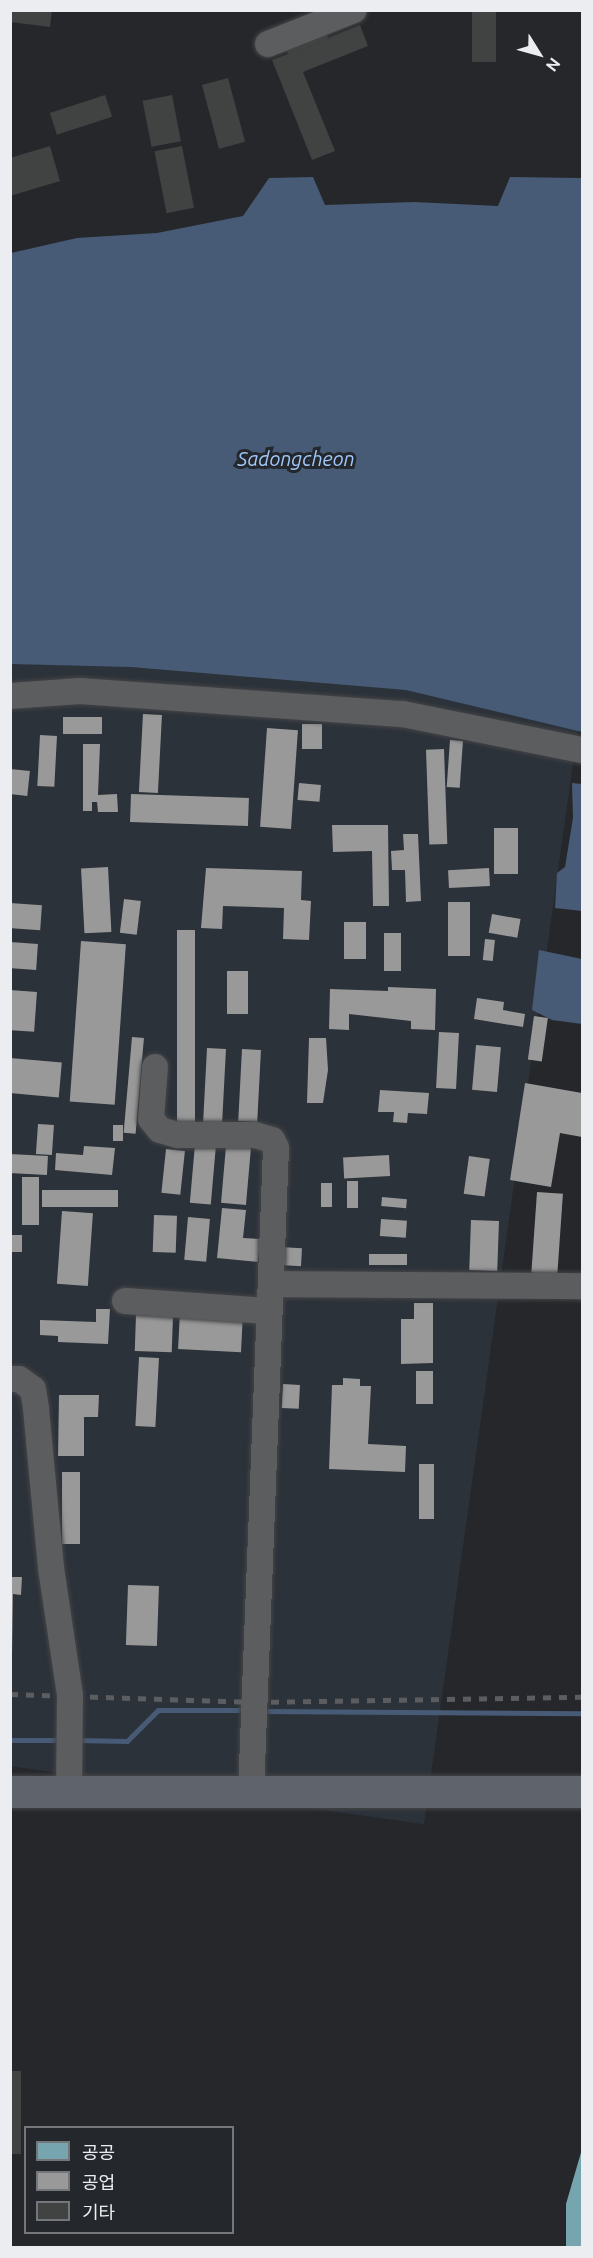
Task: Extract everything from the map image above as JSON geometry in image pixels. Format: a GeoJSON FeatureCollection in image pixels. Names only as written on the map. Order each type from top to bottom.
{"type":"FeatureCollection","features":[{"type":"Feature","properties":{"kind":"main road"},"geometry":{"type":"LineString","coordinates":[[10,1792],[582,1792]]}},
{"type":"Feature","properties":{"kind":"street"},"geometry":{"type":"LineString","coordinates":[[268,44],[354,10]]}},
{"type":"Feature","properties":{"kind":"street"},"geometry":{"type":"LineString","coordinates":[[10,696],[80,691],[403,714],[582,750]]}},
{"type":"Feature","properties":{"kind":"street"},"geometry":{"type":"LineString","coordinates":[[155,1067],[151,1119],[160,1130],[178,1135],[255,1135],[272,1140],[276,1148],[251,1792]]}},
{"type":"Feature","properties":{"kind":"street"},"geometry":{"type":"LineString","coordinates":[[271,1284],[582,1286]]}},
{"type":"Feature","properties":{"kind":"street"},"geometry":{"type":"LineString","coordinates":[[125,1301],[269,1311]]}},
{"type":"Feature","properties":{"kind":"street"},"geometry":{"type":"LineString","coordinates":[[10,1378],[19,1378],[33,1389],[36,1409],[51,1568],[70,1695],[69,1792]]}},
{"type":"Feature","properties":{"kind":"shaded area"},"geometry":{"type":"Polygon","coordinates":[[[11,617],[582,697],[424,1824],[10,1766],[11,617]]]}},
{"type":"Feature","properties":{"kind":"water","name":"Sadongcheon"},"geometry":{"type":"Polygon","coordinates":[[[313,177],[325,205],[414,202],[498,206],[510,177],[582,178],[582,732],[406,690],[131,667],[11,664],[11,253],[77,238],[157,233],[243,216],[269,178],[313,177]]]}},
{"type":"Feature","properties":{"kind":"water"},"geometry":{"type":"Polygon","coordinates":[[[572,783],[582,784],[582,911],[555,908],[557,873],[565,867],[573,818],[572,783]]]}},
{"type":"Feature","properties":{"kind":"water"},"geometry":{"type":"Polygon","coordinates":[[[539,950],[582,959],[582,1024],[552,1020],[532,1010],[539,950]]]}},
{"type":"Feature","properties":{"kind":"building: 공공"},"geometry":{"type":"Polygon","coordinates":[[[582,2149],[582,2248],[566,2248],[566,2204],[582,2149]]]}},
{"type":"Feature","properties":{"kind":"building: 공업"},"geometry":{"type":"Polygon","coordinates":[[[143,714],[162,715],[158,793],[139,792],[143,714]]]}},
{"type":"Feature","properties":{"kind":"building: 공업"},"geometry":{"type":"Polygon","coordinates":[[[63,717],[102,717],[102,734],[63,734],[63,717]]]}},
{"type":"Feature","properties":{"kind":"building: 공업"},"geometry":{"type":"Polygon","coordinates":[[[302,724],[322,724],[322,749],[302,749],[302,724]]]}},
{"type":"Feature","properties":{"kind":"building: 공업"},"geometry":{"type":"Polygon","coordinates":[[[267,728],[298,730],[291,829],[260,827],[267,728]]]}},
{"type":"Feature","properties":{"kind":"building: 공업"},"geometry":{"type":"Polygon","coordinates":[[[40,735],[57,736],[54,787],[37,786],[40,735]]]}},
{"type":"Feature","properties":{"kind":"building: 공업"},"geometry":{"type":"Polygon","coordinates":[[[450,740],[463,741],[460,788],[447,787],[450,740]]]}},
{"type":"Feature","properties":{"kind":"building: 공업"},"geometry":{"type":"Polygon","coordinates":[[[83,744],[100,744],[98,795],[117,794],[118,812],[98,812],[97,802],[92,802],[92,811],[83,811],[83,744]]]}},
{"type":"Feature","properties":{"kind":"building: 공업"},"geometry":{"type":"Polygon","coordinates":[[[444,749],[447,844],[429,845],[426,750],[444,749]]]}},
{"type":"Feature","properties":{"kind":"building: 공업"},"geometry":{"type":"Polygon","coordinates":[[[10,769],[30,771],[27,796],[10,794],[10,769]]]}},
{"type":"Feature","properties":{"kind":"building: 공업"},"geometry":{"type":"Polygon","coordinates":[[[299,783],[321,785],[319,802],[298,800],[299,783]]]}},
{"type":"Feature","properties":{"kind":"building: 공업"},"geometry":{"type":"Polygon","coordinates":[[[131,794],[249,798],[248,826],[130,822],[131,794]]]}},
{"type":"Feature","properties":{"kind":"building: 공업"},"geometry":{"type":"Polygon","coordinates":[[[332,825],[388,825],[389,906],[373,906],[372,851],[333,852],[332,825]]]}},
{"type":"Feature","properties":{"kind":"building: 공업"},"geometry":{"type":"Polygon","coordinates":[[[494,828],[518,828],[518,874],[494,874],[494,828]]]}},
{"type":"Feature","properties":{"kind":"building: 공업"},"geometry":{"type":"Polygon","coordinates":[[[403,834],[418,834],[421,901],[406,902],[405,870],[392,870],[391,851],[404,850],[403,834]]]}},
{"type":"Feature","properties":{"kind":"building: 공업"},"geometry":{"type":"Polygon","coordinates":[[[108,867],[111,932],[84,933],[81,868],[108,867]]]}},
{"type":"Feature","properties":{"kind":"building: 공업"},"geometry":{"type":"Polygon","coordinates":[[[206,868],[302,871],[301,900],[311,901],[309,940],[283,939],[284,908],[223,906],[222,929],[201,928],[206,868]]]}},
{"type":"Feature","properties":{"kind":"building: 공업"},"geometry":{"type":"Polygon","coordinates":[[[489,868],[490,886],[449,888],[448,870],[489,868]]]}},
{"type":"Feature","properties":{"kind":"building: 공업"},"geometry":{"type":"Polygon","coordinates":[[[124,899],[141,901],[137,935],[120,933],[124,899]]]}},
{"type":"Feature","properties":{"kind":"building: 공업"},"geometry":{"type":"Polygon","coordinates":[[[448,902],[470,902],[470,956],[448,956],[448,902]]]}},
{"type":"Feature","properties":{"kind":"building: 공업"},"geometry":{"type":"Polygon","coordinates":[[[10,903],[42,905],[40,930],[10,928],[10,903]]]}},
{"type":"Feature","properties":{"kind":"building: 공업"},"geometry":{"type":"Polygon","coordinates":[[[492,914],[521,919],[517,938],[489,933],[492,914]]]}},
{"type":"Feature","properties":{"kind":"building: 공업"},"geometry":{"type":"Polygon","coordinates":[[[344,922],[366,922],[366,959],[344,959],[344,922]]]}},
{"type":"Feature","properties":{"kind":"building: 공업"},"geometry":{"type":"Polygon","coordinates":[[[177,930],[195,930],[195,1123],[177,1123],[177,930]]]}},
{"type":"Feature","properties":{"kind":"building: 공업"},"geometry":{"type":"Polygon","coordinates":[[[384,933],[401,933],[401,971],[384,971],[384,933]]]}},
{"type":"Feature","properties":{"kind":"building: 공업"},"geometry":{"type":"Polygon","coordinates":[[[485,939],[495,940],[493,961],[483,960],[485,939]]]}},
{"type":"Feature","properties":{"kind":"building: 공업"},"geometry":{"type":"Polygon","coordinates":[[[81,941],[126,944],[115,1105],[70,1102],[81,941]]]}},
{"type":"Feature","properties":{"kind":"building: 공업"},"geometry":{"type":"Polygon","coordinates":[[[10,942],[38,944],[36,970],[10,968],[10,942]]]}},
{"type":"Feature","properties":{"kind":"building: 공업"},"geometry":{"type":"Polygon","coordinates":[[[227,971],[248,971],[248,1014],[227,1014],[227,971]]]}},
{"type":"Feature","properties":{"kind":"building: 공업"},"geometry":{"type":"Polygon","coordinates":[[[388,987],[436,989],[435,1030],[411,1029],[411,1021],[349,1014],[349,1030],[329,1029],[330,989],[388,991],[388,987]]]}},
{"type":"Feature","properties":{"kind":"building: 공업"},"geometry":{"type":"Polygon","coordinates":[[[10,990],[37,992],[34,1032],[10,1030],[10,990]]]}},
{"type":"Feature","properties":{"kind":"building: 공업"},"geometry":{"type":"Polygon","coordinates":[[[477,998],[504,1002],[503,1010],[525,1014],[523,1027],[474,1019],[477,998]]]}},
{"type":"Feature","properties":{"kind":"building: 공업"},"geometry":{"type":"Polygon","coordinates":[[[534,1016],[548,1018],[542,1062],[528,1060],[534,1016]]]}},
{"type":"Feature","properties":{"kind":"building: 공업"},"geometry":{"type":"Polygon","coordinates":[[[439,1032],[459,1033],[456,1089],[436,1088],[439,1032]]]}},
{"type":"Feature","properties":{"kind":"building: 공업"},"geometry":{"type":"Polygon","coordinates":[[[132,1037],[144,1038],[136,1134],[124,1133],[132,1037]]]}},
{"type":"Feature","properties":{"kind":"building: 공업"},"geometry":{"type":"Polygon","coordinates":[[[309,1038],[326,1038],[328,1070],[323,1103],[307,1103],[309,1038]]]}},
{"type":"Feature","properties":{"kind":"building: 공업"},"geometry":{"type":"Polygon","coordinates":[[[476,1045],[501,1047],[497,1092],[472,1090],[476,1045]]]}},
{"type":"Feature","properties":{"kind":"building: 공업"},"geometry":{"type":"Polygon","coordinates":[[[207,1048],[226,1049],[222,1129],[203,1128],[207,1048]]]}},
{"type":"Feature","properties":{"kind":"building: 공업"},"geometry":{"type":"Polygon","coordinates":[[[242,1049],[261,1050],[257,1122],[238,1121],[242,1049]]]}},
{"type":"Feature","properties":{"kind":"building: 공업"},"geometry":{"type":"Polygon","coordinates":[[[10,1058],[62,1063],[59,1097],[10,1093],[10,1058]]]}},
{"type":"Feature","properties":{"kind":"building: 공업"},"geometry":{"type":"Polygon","coordinates":[[[525,1083],[582,1093],[582,1137],[560,1133],[551,1187],[510,1180],[525,1083]]]}},
{"type":"Feature","properties":{"kind":"building: 공업"},"geometry":{"type":"Polygon","coordinates":[[[380,1090],[429,1093],[427,1114],[408,1113],[407,1123],[393,1122],[394,1112],[378,1112],[380,1090]]]}},
{"type":"Feature","properties":{"kind":"building: 공업"},"geometry":{"type":"Polygon","coordinates":[[[38,1124],[54,1125],[52,1155],[36,1154],[38,1124]]]}},
{"type":"Feature","properties":{"kind":"building: 공업"},"geometry":{"type":"Polygon","coordinates":[[[113,1125],[123,1125],[123,1141],[113,1141],[113,1125]]]}},
{"type":"Feature","properties":{"kind":"building: 공업"},"geometry":{"type":"Polygon","coordinates":[[[195,1144],[216,1146],[211,1205],[190,1203],[195,1144]]]}},
{"type":"Feature","properties":{"kind":"building: 공업"},"geometry":{"type":"Polygon","coordinates":[[[84,1146],[115,1148],[112,1175],[55,1170],[56,1153],[83,1155],[84,1146]]]}},
{"type":"Feature","properties":{"kind":"building: 공업"},"geometry":{"type":"Polygon","coordinates":[[[226,1146],[251,1148],[246,1205],[221,1203],[226,1146]]]}},
{"type":"Feature","properties":{"kind":"building: 공업"},"geometry":{"type":"Polygon","coordinates":[[[166,1149],[185,1151],[180,1195],[161,1193],[166,1149]]]}},
{"type":"Feature","properties":{"kind":"building: 공업"},"geometry":{"type":"Polygon","coordinates":[[[10,1154],[48,1156],[47,1175],[10,1173],[10,1154]]]}},
{"type":"Feature","properties":{"kind":"building: 공업"},"geometry":{"type":"Polygon","coordinates":[[[389,1155],[390,1176],[344,1178],[343,1157],[389,1155]]]}},
{"type":"Feature","properties":{"kind":"building: 공업"},"geometry":{"type":"Polygon","coordinates":[[[469,1156],[490,1159],[485,1197],[464,1194],[469,1156]]]}},
{"type":"Feature","properties":{"kind":"building: 공업"},"geometry":{"type":"Polygon","coordinates":[[[22,1177],[39,1177],[39,1225],[22,1225],[22,1177]]]}},
{"type":"Feature","properties":{"kind":"building: 공업"},"geometry":{"type":"Polygon","coordinates":[[[347,1181],[358,1181],[358,1208],[347,1208],[347,1181]]]}},
{"type":"Feature","properties":{"kind":"building: 공업"},"geometry":{"type":"Polygon","coordinates":[[[321,1183],[332,1183],[332,1207],[321,1207],[321,1183]]]}},
{"type":"Feature","properties":{"kind":"building: 공업"},"geometry":{"type":"Polygon","coordinates":[[[42,1190],[118,1190],[118,1207],[42,1207],[42,1190]]]}},
{"type":"Feature","properties":{"kind":"building: 공업"},"geometry":{"type":"Polygon","coordinates":[[[537,1192],[563,1194],[557,1275],[531,1273],[537,1192]]]}},
{"type":"Feature","properties":{"kind":"building: 공업"},"geometry":{"type":"Polygon","coordinates":[[[382,1197],[407,1199],[406,1208],[381,1206],[382,1197]]]}},
{"type":"Feature","properties":{"kind":"building: 공업"},"geometry":{"type":"Polygon","coordinates":[[[222,1208],[246,1210],[243,1238],[260,1239],[258,1262],[217,1258],[222,1208]]]}},
{"type":"Feature","properties":{"kind":"building: 공업"},"geometry":{"type":"Polygon","coordinates":[[[62,1211],[93,1213],[88,1286],[57,1284],[62,1211]]]}},
{"type":"Feature","properties":{"kind":"building: 공업"},"geometry":{"type":"Polygon","coordinates":[[[154,1215],[177,1216],[176,1253],[153,1252],[154,1215]]]}},
{"type":"Feature","properties":{"kind":"building: 공업"},"geometry":{"type":"Polygon","coordinates":[[[188,1217],[210,1219],[206,1262],[184,1260],[188,1217]]]}},
{"type":"Feature","properties":{"kind":"building: 공업"},"geometry":{"type":"Polygon","coordinates":[[[381,1219],[407,1221],[406,1238],[380,1236],[381,1219]]]}},
{"type":"Feature","properties":{"kind":"building: 공업"},"geometry":{"type":"Polygon","coordinates":[[[471,1220],[499,1221],[497,1271],[469,1270],[471,1220]]]}},
{"type":"Feature","properties":{"kind":"building: 공업"},"geometry":{"type":"Polygon","coordinates":[[[10,1235],[22,1235],[22,1252],[10,1252],[10,1235]]]}},
{"type":"Feature","properties":{"kind":"building: 공업"},"geometry":{"type":"Polygon","coordinates":[[[280,1247],[302,1248],[301,1266],[279,1265],[280,1247]]]}},
{"type":"Feature","properties":{"kind":"building: 공업"},"geometry":{"type":"Polygon","coordinates":[[[369,1254],[407,1254],[407,1265],[369,1265],[369,1254]]]}},
{"type":"Feature","properties":{"kind":"building: 공업"},"geometry":{"type":"Polygon","coordinates":[[[414,1303],[433,1303],[433,1363],[401,1364],[401,1319],[414,1319],[414,1303]]]}},
{"type":"Feature","properties":{"kind":"building: 공업"},"geometry":{"type":"Polygon","coordinates":[[[96,1309],[110,1309],[108,1344],[58,1342],[58,1336],[40,1335],[40,1320],[96,1322],[96,1309]]]}},
{"type":"Feature","properties":{"kind":"building: 공업"},"geometry":{"type":"Polygon","coordinates":[[[180,1312],[243,1315],[241,1352],[178,1349],[180,1312]]]}},
{"type":"Feature","properties":{"kind":"building: 공업"},"geometry":{"type":"Polygon","coordinates":[[[136,1315],[173,1316],[172,1352],[135,1351],[136,1315]]]}},
{"type":"Feature","properties":{"kind":"building: 공업"},"geometry":{"type":"Polygon","coordinates":[[[139,1357],[159,1358],[155,1427],[135,1426],[139,1357]]]}},
{"type":"Feature","properties":{"kind":"building: 공업"},"geometry":{"type":"Polygon","coordinates":[[[416,1371],[433,1371],[433,1404],[416,1404],[416,1371]]]}},
{"type":"Feature","properties":{"kind":"building: 공업"},"geometry":{"type":"Polygon","coordinates":[[[343,1378],[360,1379],[360,1386],[371,1386],[368,1444],[406,1446],[405,1472],[329,1469],[332,1385],[343,1385],[343,1378]]]}},
{"type":"Feature","properties":{"kind":"building: 공업"},"geometry":{"type":"Polygon","coordinates":[[[283,1384],[300,1385],[299,1409],[282,1408],[283,1384]]]}},
{"type":"Feature","properties":{"kind":"building: 공업"},"geometry":{"type":"Polygon","coordinates":[[[59,1395],[99,1395],[98,1417],[84,1417],[84,1456],[58,1456],[59,1395]]]}},
{"type":"Feature","properties":{"kind":"building: 공업"},"geometry":{"type":"Polygon","coordinates":[[[419,1464],[434,1464],[434,1519],[419,1519],[419,1464]]]}},
{"type":"Feature","properties":{"kind":"building: 공업"},"geometry":{"type":"Polygon","coordinates":[[[62,1472],[80,1472],[80,1544],[62,1544],[62,1472]]]}},
{"type":"Feature","properties":{"kind":"building: 공업"},"geometry":{"type":"Polygon","coordinates":[[[10,1577],[22,1577],[21,1595],[13,1594],[12,1655],[10,1577]]]}},
{"type":"Feature","properties":{"kind":"building: 공업"},"geometry":{"type":"Polygon","coordinates":[[[128,1585],[159,1586],[157,1646],[126,1645],[128,1585]]]}},
{"type":"Feature","properties":{"kind":"building: 기타"},"geometry":{"type":"Polygon","coordinates":[[[10,10],[52,10],[50,27],[10,22],[10,10]]]}},
{"type":"Feature","properties":{"kind":"building: 기타"},"geometry":{"type":"Polygon","coordinates":[[[472,10],[496,10],[496,62],[472,62],[472,10]]]}},
{"type":"Feature","properties":{"kind":"building: 기타"},"geometry":{"type":"Polygon","coordinates":[[[360,25],[368,46],[303,72],[335,151],[312,160],[272,60],[288,54],[284,44],[324,27],[328,38],[360,25]]]}},
{"type":"Feature","properties":{"kind":"building: 기타"},"geometry":{"type":"Polygon","coordinates":[[[228,78],[245,142],[219,149],[202,85],[228,78]]]}},
{"type":"Feature","properties":{"kind":"building: 기타"},"geometry":{"type":"Polygon","coordinates":[[[105,95],[112,117],[57,135],[50,113],[105,95]]]}},
{"type":"Feature","properties":{"kind":"building: 기타"},"geometry":{"type":"Polygon","coordinates":[[[172,95],[181,141],[152,147],[143,101],[172,95]]]}},
{"type":"Feature","properties":{"kind":"building: 기타"},"geometry":{"type":"Polygon","coordinates":[[[50,146],[60,181],[10,196],[10,158],[50,146]]]}},
{"type":"Feature","properties":{"kind":"building: 기타"},"geometry":{"type":"Polygon","coordinates":[[[182,146],[194,208],[167,213],[155,151],[182,146]]]}},
{"type":"Feature","properties":{"kind":"building: 기타"},"geometry":{"type":"Polygon","coordinates":[[[10,2071],[21,2071],[21,2154],[10,2154],[10,2071]]]}},
{"type":"Feature","properties":{"kind":"waterway"},"geometry":{"type":"LineString","coordinates":[[75,1740],[127,1741],[158,1710],[247,1710]]}},
{"type":"Feature","properties":{"kind":"waterway"},"geometry":{"type":"LineString","coordinates":[[260,1711],[582,1713]]}},
{"type":"Feature","properties":{"kind":"waterway"},"geometry":{"type":"LineString","coordinates":[[10,1740],[63,1740]]}},
{"type":"Feature","properties":{"kind":"railway"},"geometry":{"type":"LineString","coordinates":[[10,1694],[255,1702],[582,1697]]}}]}
